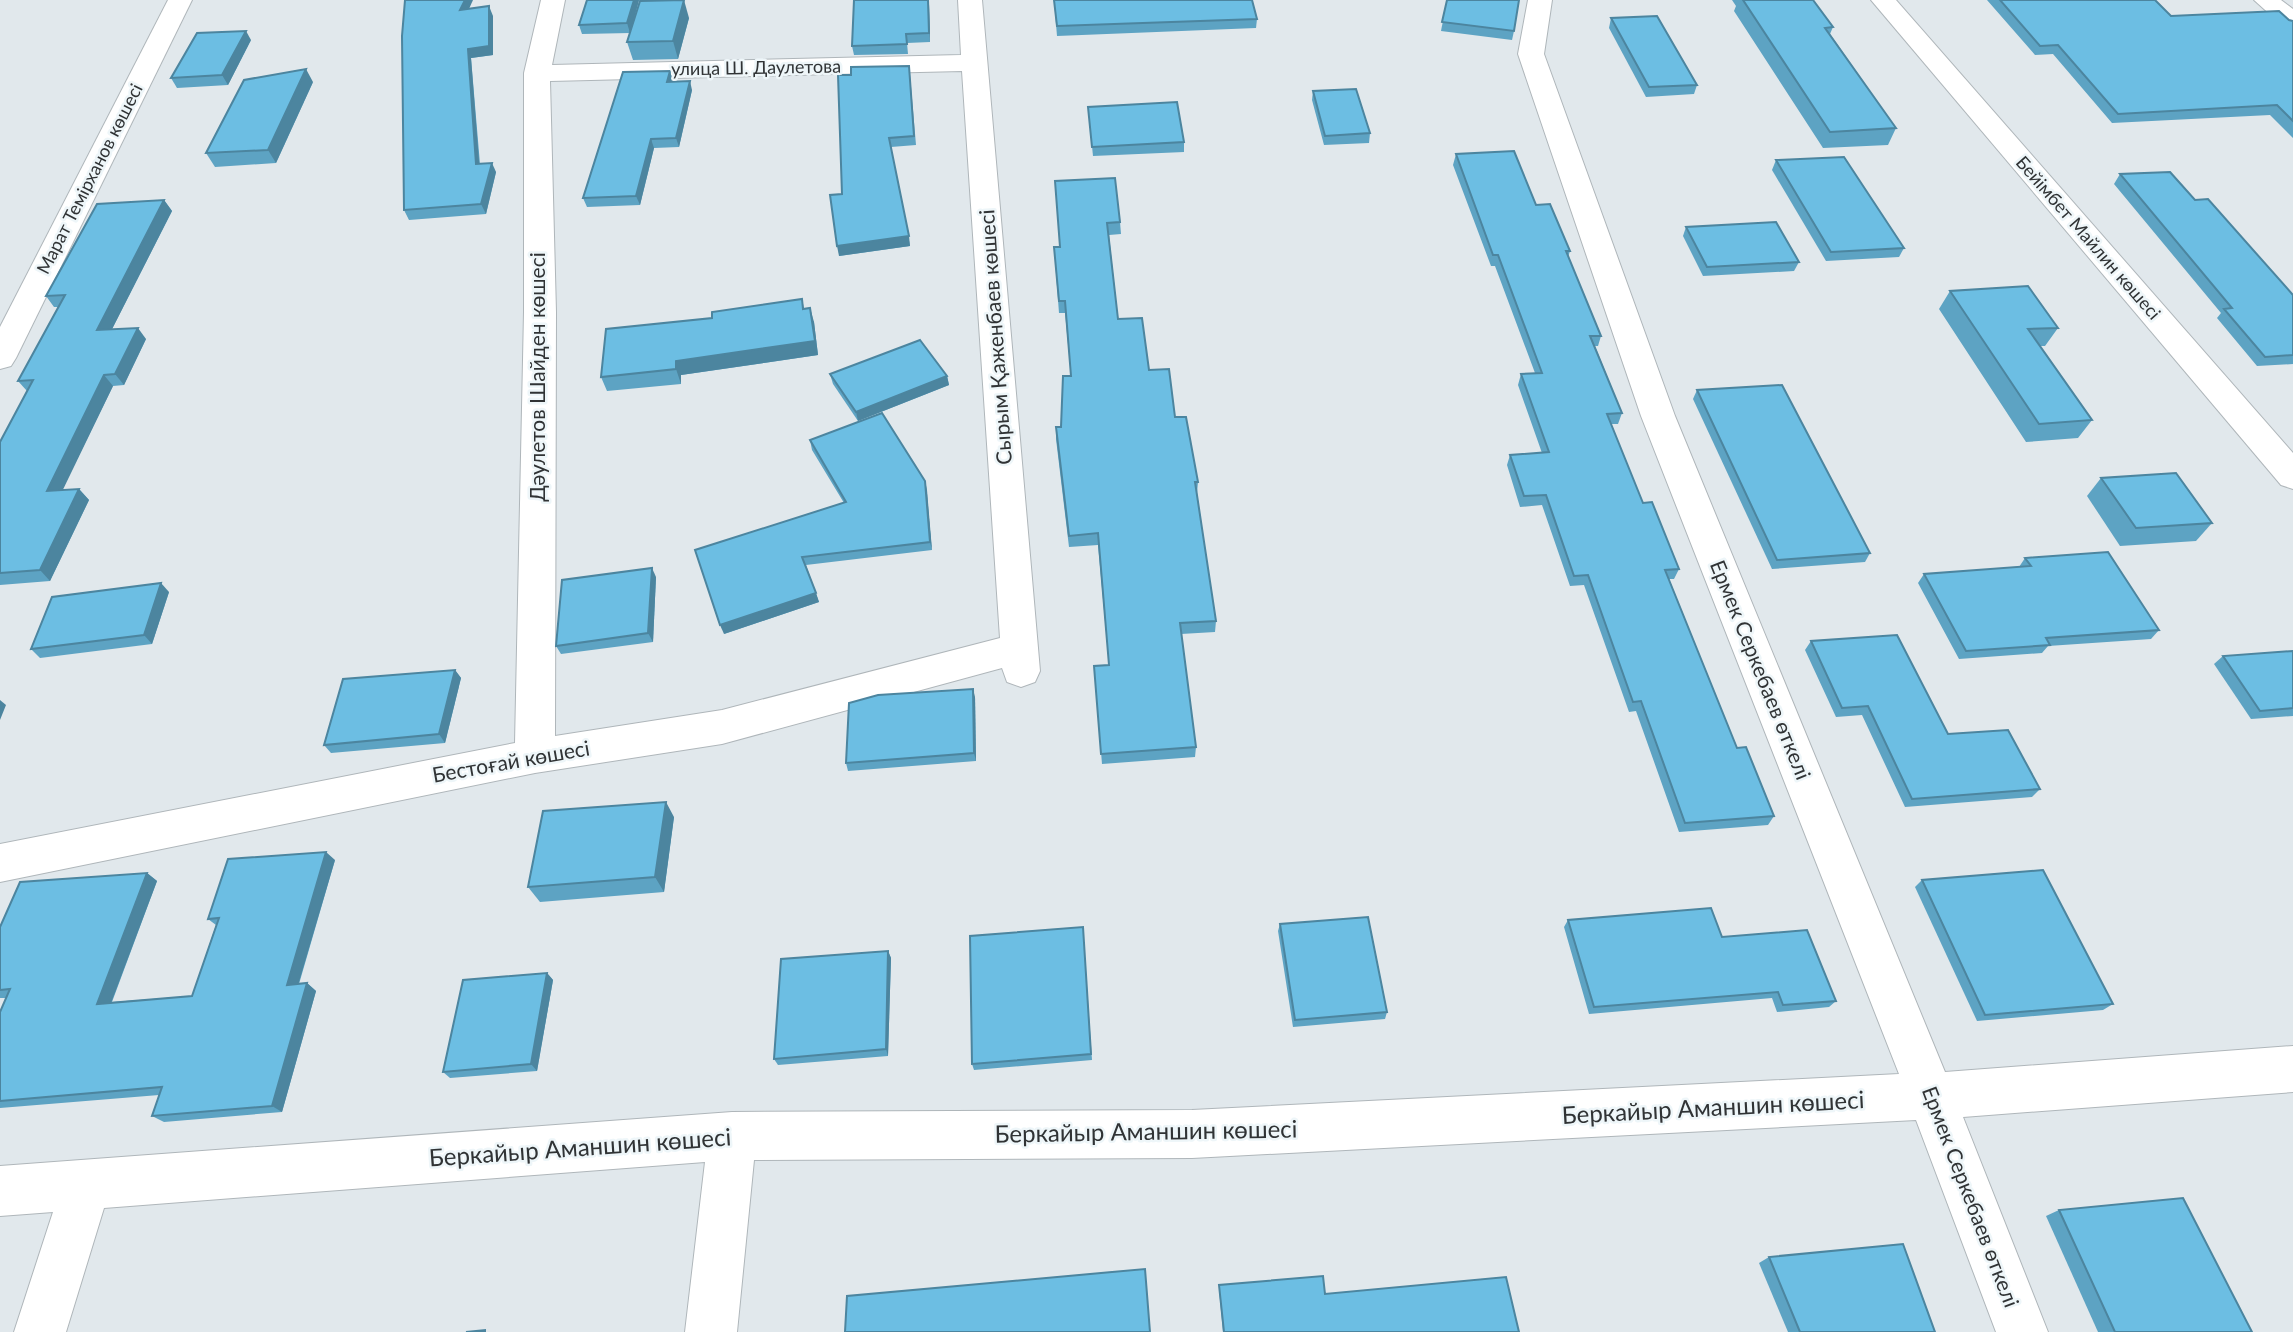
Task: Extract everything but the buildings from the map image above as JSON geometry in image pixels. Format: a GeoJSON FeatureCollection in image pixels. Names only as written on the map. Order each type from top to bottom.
{"type":"FeatureCollection","features":[{"type":"Feature","properties":{"kind":"street","name":"Марат Темірханов көшесі"},"geometry":{"type":"LineString","coordinates":[[0,358],[180,0]]}},
{"type":"Feature","properties":{"kind":"street","name":"Дәулетов Шайден көшесі"},"geometry":{"type":"LineString","coordinates":[[535,756],[540,312],[537,74],[553,0]]}},
{"type":"Feature","properties":{"kind":"street","name":"Сырым Қаженбаев көшесі"},"geometry":{"type":"LineString","coordinates":[[970,0],[1020,661]]}},
{"type":"Feature","properties":{"kind":"street","name":"Ермек Серкебаев өткелі"},"geometry":{"type":"LineString","coordinates":[[1540,0],[1531,54],[1658,416],[1931,1097],[2022,1332]]}},
{"type":"Feature","properties":{"kind":"street","name":"Бейімбет Майлин көшесі"},"geometry":{"type":"LineString","coordinates":[[1883,0],[2293,476]]}},
{"type":"Feature","properties":{"kind":"street"},"geometry":{"type":"LineString","coordinates":[[2266,0],[2293,22]]}},
{"type":"Feature","properties":{"kind":"street","name":"улица Ш. Даулетова"},"geometry":{"type":"LineString","coordinates":[[537,74],[975,63]]}},
{"type":"Feature","properties":{"kind":"street","name":"Бестоғай көшесі"},"geometry":{"type":"LineString","coordinates":[[0,863],[535,756],[722,727],[1020,661]]}},
{"type":"Feature","properties":{"kind":"street","name":"Беркайыр Аманшин көшесі"},"geometry":{"type":"LineString","coordinates":[[0,1191],[732,1136],[1192,1134],[1931,1097],[2293,1069]]}},
{"type":"Feature","properties":{"kind":"street"},"geometry":{"type":"LineString","coordinates":[[711,1332],[732,1136]]}},
{"type":"Feature","properties":{"kind":"street"},"geometry":{"type":"LineString","coordinates":[[40,1332],[86,1186]]}}]}
